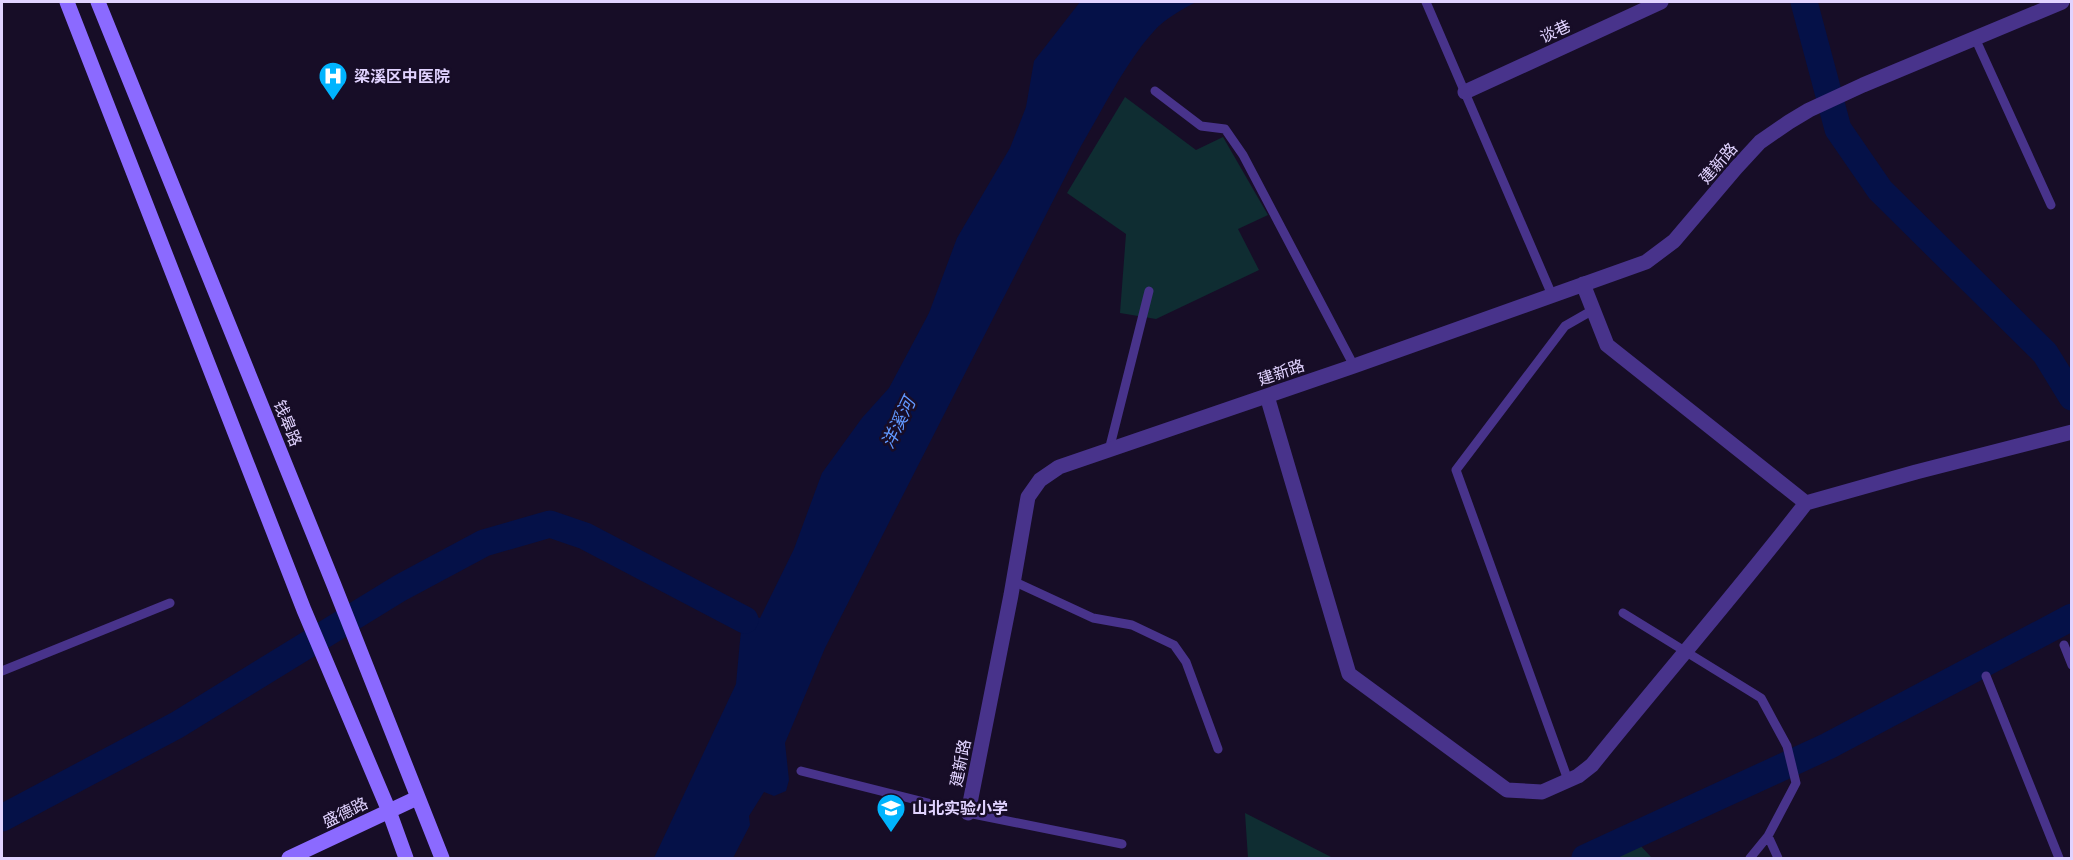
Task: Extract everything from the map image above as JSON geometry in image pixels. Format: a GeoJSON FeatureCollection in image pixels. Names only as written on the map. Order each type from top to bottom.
{"type":"FeatureCollection","features":[{"type":"Feature","properties":{"kind":"main road"},"geometry":{"type":"LineString","coordinates":[[67,2],[319,648],[389,811],[406,858]]}},
{"type":"Feature","properties":{"kind":"main road","name":"钱皋路"},"geometry":{"type":"LineString","coordinates":[[98,2],[442,858]]}},
{"type":"Feature","properties":{"kind":"main road","name":"盛德路"},"geometry":{"type":"LineString","coordinates":[[289,858],[417,798]]}},
{"type":"Feature","properties":{"kind":"street","name":"谈巷"},"geometry":{"type":"LineString","coordinates":[[1465,92],[1661,2]]}},
{"type":"Feature","properties":{"kind":"street"},"geometry":{"type":"LineString","coordinates":[[1975,38],[2061,2]]}},
{"type":"Feature","properties":{"kind":"street","name":"建新路"},"geometry":{"type":"LineString","coordinates":[[968,813],[1028,497],[1040,480],[1059,467],[1354,366],[1646,262],[1674,241],[1760,142],[1809,110],[1975,38]]}},
{"type":"Feature","properties":{"kind":"street"},"geometry":{"type":"LineString","coordinates":[[1583,284],[1607,345],[1806,502]]}},
{"type":"Feature","properties":{"kind":"street"},"geometry":{"type":"LineString","coordinates":[[1267,396],[1349,674],[1507,790],[1542,792],[1569,780],[1592,765],[1683,651],[1737,592],[1806,502],[2069,433]]}},
{"type":"Feature","properties":{"kind":"lane"},"geometry":{"type":"LineString","coordinates":[[1426,2],[1552,295]]}},
{"type":"Feature","properties":{"kind":"lane"},"geometry":{"type":"LineString","coordinates":[[1975,38],[2051,205]]}},
{"type":"Feature","properties":{"kind":"lane"},"geometry":{"type":"LineString","coordinates":[[1155,91],[1202,126],[1225,129],[1243,155],[1354,366]]}},
{"type":"Feature","properties":{"kind":"lane"},"geometry":{"type":"LineString","coordinates":[[1109,450],[1149,291]]}},
{"type":"Feature","properties":{"kind":"lane"},"geometry":{"type":"LineString","coordinates":[[1569,780],[1456,470],[1564,326],[1593,310]]}},
{"type":"Feature","properties":{"kind":"lane"},"geometry":{"type":"LineString","coordinates":[[1013,581],[1093,618],[1132,625],[1174,645],[1186,662],[1218,749]]}},
{"type":"Feature","properties":{"kind":"lane"},"geometry":{"type":"LineString","coordinates":[[2,671],[170,603]]}},
{"type":"Feature","properties":{"kind":"lane"},"geometry":{"type":"LineString","coordinates":[[1623,613],[1761,698],[1787,746],[1796,783],[1768,836],[1750,858]]}},
{"type":"Feature","properties":{"kind":"lane"},"geometry":{"type":"LineString","coordinates":[[2064,645],[2072,665]]}},
{"type":"Feature","properties":{"kind":"lane"},"geometry":{"type":"LineString","coordinates":[[1986,676],[2059,858]]}},
{"type":"Feature","properties":{"kind":"lane"},"geometry":{"type":"LineString","coordinates":[[801,771],[968,813],[1122,844]]}},
{"type":"Feature","properties":{"kind":"lane"},"geometry":{"type":"LineString","coordinates":[[1768,836],[1778,858]]}},
{"type":"Feature","properties":{"kind":"green space"},"geometry":{"type":"Polygon","coordinates":[[[1125,97],[1196,150],[1223,137],[1268,215],[1238,229],[1259,270],[1156,319],[1120,313],[1126,234],[1067,193],[1125,97]]]}},
{"type":"Feature","properties":{"kind":"green space"},"geometry":{"type":"Polygon","coordinates":[[[1245,813],[1333,858],[1248,858],[1245,813]]]}},
{"type":"Feature","properties":{"kind":"green space"},"geometry":{"type":"Polygon","coordinates":[[[1637,842],[1652,858],[1604,858],[1637,842]]]}},
{"type":"Feature","properties":{"kind":"water","name":"洋溪河"},"geometry":{"type":"Polygon","coordinates":[[[1080,2],[1196,2],[1164,22],[1143,44],[1081,146],[825,648],[785,743],[789,780],[786,791],[774,796],[764,792],[749,816],[750,825],[733,858],[654,858],[736,684],[741,630],[745,620],[750,615],[760,618],[794,549],[822,473],[862,418],[889,388],[929,313],[957,238],[1010,148],[1026,107],[1034,61],[1080,2]]]}},
{"type":"Feature","properties":{"kind":"waterway"},"geometry":{"type":"LineString","coordinates":[[1804,2],[1838,129],[1880,190],[2045,353],[2072,397]]}},
{"type":"Feature","properties":{"kind":"waterway"},"geometry":{"type":"LineString","coordinates":[[2,818],[177,725],[400,588],[484,543],[550,524],[585,536],[745,620]]}},
{"type":"Feature","properties":{"kind":"waterway"},"geometry":{"type":"LineString","coordinates":[[1585,858],[1828,746],[2072,617]]}},
{"type":"Feature","properties":{"kind":"place","name":"梁溪区中医院"},"geometry":{"type":"Point","coordinates":[333,102]}},
{"type":"Feature","properties":{"kind":"place","name":"山北实验小学"},"geometry":{"type":"Point","coordinates":[891,834]}}]}
